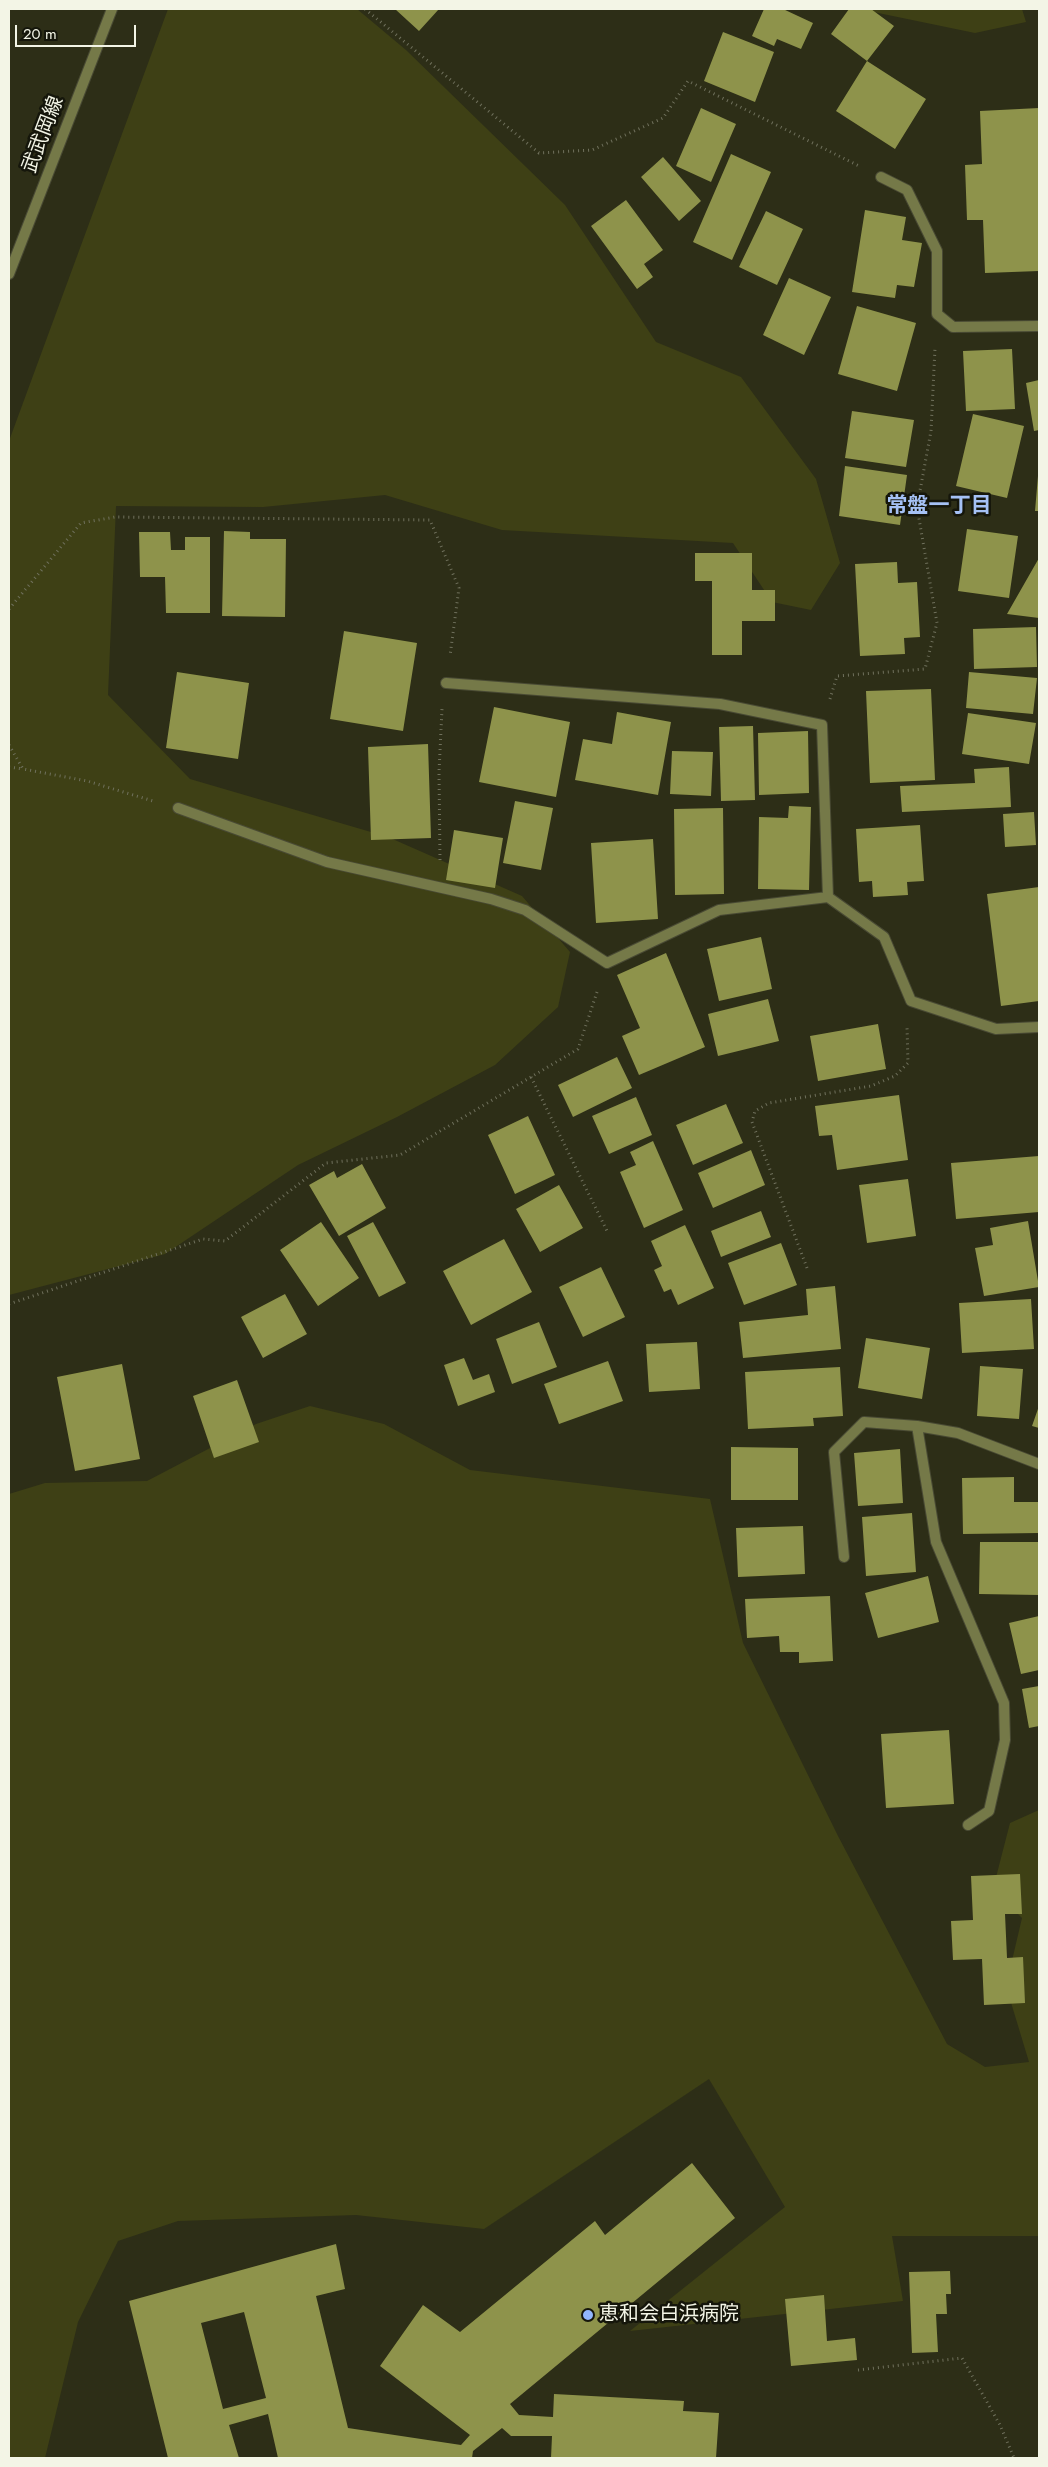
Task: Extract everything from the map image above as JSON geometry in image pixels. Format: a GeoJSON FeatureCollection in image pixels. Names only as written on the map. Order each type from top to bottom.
{"type":"FeatureCollection","features":[{"type":"Feature","properties":{"kind":"street","name":"武武岡線"},"geometry":{"type":"LineString","coordinates":[[9,274],[112,9]]}},
{"type":"Feature","properties":{"kind":"street"},"geometry":{"type":"LineString","coordinates":[[881,177],[907,190],[937,251],[937,314],[954,327],[1039,326]]}},
{"type":"Feature","properties":{"kind":"street"},"geometry":{"type":"LineString","coordinates":[[446,683],[720,704],[822,725],[828,897]]}},
{"type":"Feature","properties":{"kind":"street"},"geometry":{"type":"LineString","coordinates":[[178,808],[327,862],[491,899],[525,910],[607,963],[719,910],[828,897],[884,937],[911,1001],[996,1029],[1039,1027]]}},
{"type":"Feature","properties":{"kind":"street"},"geometry":{"type":"LineString","coordinates":[[844,1557],[834,1452],[864,1422],[917,1426],[958,1434],[1039,1464]]}},
{"type":"Feature","properties":{"kind":"street"},"geometry":{"type":"LineString","coordinates":[[917,1426],[936,1542],[1004,1703],[1006,1740],[989,1811],[968,1825]]}},
{"type":"Feature","properties":{"kind":"path"},"geometry":{"type":"LineString","coordinates":[[365,9],[539,152],[592,150],[663,118],[688,81],[881,177]]}},
{"type":"Feature","properties":{"kind":"path"},"geometry":{"type":"LineString","coordinates":[[822,725],[837,676],[925,669],[937,623],[917,507],[931,430],[937,310]]}},
{"type":"Feature","properties":{"kind":"path"},"geometry":{"type":"LineString","coordinates":[[9,609],[81,523],[115,517],[430,520],[458,588],[440,725],[439,887]]}},
{"type":"Feature","properties":{"kind":"path"},"geometry":{"type":"LineString","coordinates":[[9,745],[23,769]]}},
{"type":"Feature","properties":{"kind":"path"},"geometry":{"type":"LineString","coordinates":[[9,767],[87,781],[178,808]]}},
{"type":"Feature","properties":{"kind":"path"},"geometry":{"type":"LineString","coordinates":[[9,1304],[203,1239],[225,1241],[326,1163],[400,1155],[578,1049],[607,963]]}},
{"type":"Feature","properties":{"kind":"path"},"geometry":{"type":"LineString","coordinates":[[807,1268],[752,1122],[755,1111],[769,1103],[871,1086],[895,1076],[908,1063],[907,1023],[911,1001]]}},
{"type":"Feature","properties":{"kind":"path"},"geometry":{"type":"LineString","coordinates":[[531,1077],[607,1231]]}},
{"type":"Feature","properties":{"kind":"path"},"geometry":{"type":"LineString","coordinates":[[858,2370],[962,2358],[1000,2425],[1014,2458]]}},
{"type":"Feature","properties":{"kind":"shaded area"},"geometry":{"type":"Polygon","coordinates":[[[168,9],[357,9],[406,50],[565,205],[656,342],[741,377],[816,479],[840,563],[811,610],[772,602],[733,543],[502,530],[385,495],[263,507],[116,506],[108,695],[190,779],[388,837],[522,896],[570,952],[558,1007],[495,1065],[397,1117],[298,1165],[165,1254],[9,1295],[9,441],[168,9]]]}},
{"type":"Feature","properties":{"kind":"shaded area"},"geometry":{"type":"Polygon","coordinates":[[[859,9],[1022,9],[1026,22],[975,33],[859,9]]]}},
{"type":"Feature","properties":{"kind":"shaded area"},"geometry":{"type":"Polygon","coordinates":[[[310,1406],[384,1424],[470,1470],[710,1499],[743,1643],[838,1836],[947,2044],[985,2067],[1029,2062],[1006,1986],[1022,1918],[993,1889],[1010,1823],[1039,1810],[1039,2236],[892,2236],[903,2301],[630,2331],[785,2207],[709,2079],[484,2229],[356,2215],[178,2221],[118,2241],[78,2322],[45,2458],[9,2458],[9,1494],[45,1483],[147,1481],[256,1424],[310,1406]]]}},
{"type":"Feature","properties":{"kind":"building"},"geometry":{"type":"Polygon","coordinates":[[[395,9],[439,9],[419,31],[395,9]]]}},
{"type":"Feature","properties":{"kind":"building"},"geometry":{"type":"Polygon","coordinates":[[[764,9],[783,9],[813,23],[801,49],[777,39],[774,46],[752,36],[764,9]]]}},
{"type":"Feature","properties":{"kind":"building"},"geometry":{"type":"Polygon","coordinates":[[[849,9],[871,9],[894,26],[867,61],[831,34],[849,9]]]}},
{"type":"Feature","properties":{"kind":"building"},"geometry":{"type":"Polygon","coordinates":[[[723,32],[774,52],[755,102],[704,81],[723,32]]]}},
{"type":"Feature","properties":{"kind":"building"},"geometry":{"type":"Polygon","coordinates":[[[867,61],[926,99],[895,149],[836,111],[867,61]]]}},
{"type":"Feature","properties":{"kind":"building"},"geometry":{"type":"Polygon","coordinates":[[[701,108],[736,124],[711,182],[676,166],[701,108]]]}},
{"type":"Feature","properties":{"kind":"building"},"geometry":{"type":"Polygon","coordinates":[[[1039,108],[1039,271],[985,273],[983,220],[967,220],[965,165],[982,164],[980,111],[1039,108]]]}},
{"type":"Feature","properties":{"kind":"building"},"geometry":{"type":"Polygon","coordinates":[[[731,154],[771,172],[732,260],[693,242],[731,154]]]}},
{"type":"Feature","properties":{"kind":"building"},"geometry":{"type":"Polygon","coordinates":[[[663,157],[701,201],[679,221],[641,177],[663,157]]]}},
{"type":"Feature","properties":{"kind":"building"},"geometry":{"type":"Polygon","coordinates":[[[626,200],[663,250],[644,264],[653,277],[637,289],[591,226],[626,200]]]}},
{"type":"Feature","properties":{"kind":"building"},"geometry":{"type":"Polygon","coordinates":[[[865,210],[906,217],[902,240],[922,243],[914,287],[897,285],[895,298],[852,292],[865,210]]]}},
{"type":"Feature","properties":{"kind":"building"},"geometry":{"type":"Polygon","coordinates":[[[766,211],[803,229],[777,285],[739,267],[766,211]]]}},
{"type":"Feature","properties":{"kind":"building"},"geometry":{"type":"Polygon","coordinates":[[[789,278],[831,297],[804,355],[763,335],[789,278]]]}},
{"type":"Feature","properties":{"kind":"building"},"geometry":{"type":"Polygon","coordinates":[[[857,306],[916,323],[897,391],[838,374],[857,306]]]}},
{"type":"Feature","properties":{"kind":"building"},"geometry":{"type":"Polygon","coordinates":[[[1012,349],[1015,409],[966,411],[963,351],[1012,349]]]}},
{"type":"Feature","properties":{"kind":"building"},"geometry":{"type":"Polygon","coordinates":[[[1039,380],[1039,430],[1034,431],[1026,383],[1039,380]]]}},
{"type":"Feature","properties":{"kind":"building"},"geometry":{"type":"Polygon","coordinates":[[[852,411],[914,420],[906,467],[845,458],[852,411]]]}},
{"type":"Feature","properties":{"kind":"building"},"geometry":{"type":"Polygon","coordinates":[[[973,414],[1024,426],[1007,498],[956,486],[973,414]]]}},
{"type":"Feature","properties":{"kind":"building"},"geometry":{"type":"Polygon","coordinates":[[[845,466],[907,475],[900,525],[839,516],[845,466]]]}},
{"type":"Feature","properties":{"kind":"building"},"geometry":{"type":"Polygon","coordinates":[[[1038,476],[1039,511],[1035,511],[1038,476]]]}},
{"type":"Feature","properties":{"kind":"building"},"geometry":{"type":"Polygon","coordinates":[[[967,529],[1018,536],[1009,598],[958,591],[967,529]]]}},
{"type":"Feature","properties":{"kind":"building"},"geometry":{"type":"Polygon","coordinates":[[[224,531],[250,532],[250,539],[286,539],[285,617],[222,616],[224,531]]]}},
{"type":"Feature","properties":{"kind":"building"},"geometry":{"type":"Polygon","coordinates":[[[139,532],[170,532],[171,550],[185,550],[185,537],[210,537],[210,613],[166,613],[165,577],[140,577],[139,532]]]}},
{"type":"Feature","properties":{"kind":"building"},"geometry":{"type":"Polygon","coordinates":[[[695,553],[752,553],[752,590],[775,590],[775,621],[742,621],[742,655],[712,655],[712,581],[695,581],[695,553]]]}},
{"type":"Feature","properties":{"kind":"building"},"geometry":{"type":"Polygon","coordinates":[[[1039,558],[1039,618],[1007,614],[1039,558]]]}},
{"type":"Feature","properties":{"kind":"building"},"geometry":{"type":"Polygon","coordinates":[[[897,562],[898,583],[917,582],[920,637],[904,638],[905,654],[860,656],[855,564],[897,562]]]}},
{"type":"Feature","properties":{"kind":"building"},"geometry":{"type":"Polygon","coordinates":[[[1036,627],[1037,667],[974,669],[973,629],[1036,627]]]}},
{"type":"Feature","properties":{"kind":"building"},"geometry":{"type":"Polygon","coordinates":[[[344,631],[417,643],[403,731],[330,719],[344,631]]]}},
{"type":"Feature","properties":{"kind":"building"},"geometry":{"type":"Polygon","coordinates":[[[177,672],[249,683],[238,759],[166,748],[177,672]]]}},
{"type":"Feature","properties":{"kind":"building"},"geometry":{"type":"Polygon","coordinates":[[[969,672],[1037,678],[1033,714],[966,708],[969,672]]]}},
{"type":"Feature","properties":{"kind":"building"},"geometry":{"type":"Polygon","coordinates":[[[931,689],[935,780],[870,783],[866,691],[931,689]]]}},
{"type":"Feature","properties":{"kind":"building"},"geometry":{"type":"Polygon","coordinates":[[[494,707],[570,722],[556,797],[479,782],[494,707]]]}},
{"type":"Feature","properties":{"kind":"building"},"geometry":{"type":"Polygon","coordinates":[[[617,712],[671,722],[658,795],[575,780],[583,739],[612,744],[617,712]]]}},
{"type":"Feature","properties":{"kind":"building"},"geometry":{"type":"Polygon","coordinates":[[[968,713],[1036,723],[1029,764],[962,754],[968,713]]]}},
{"type":"Feature","properties":{"kind":"building"},"geometry":{"type":"Polygon","coordinates":[[[753,726],[755,800],[721,801],[719,727],[753,726]]]}},
{"type":"Feature","properties":{"kind":"building"},"geometry":{"type":"Polygon","coordinates":[[[808,731],[809,793],[759,795],[758,733],[808,731]]]}},
{"type":"Feature","properties":{"kind":"building"},"geometry":{"type":"Polygon","coordinates":[[[428,744],[431,838],[371,840],[368,747],[428,744]]]}},
{"type":"Feature","properties":{"kind":"building"},"geometry":{"type":"Polygon","coordinates":[[[672,751],[713,752],[711,796],[670,794],[672,751]]]}},
{"type":"Feature","properties":{"kind":"building"},"geometry":{"type":"Polygon","coordinates":[[[1009,767],[1011,807],[902,812],[900,786],[975,783],[974,769],[1009,767]]]}},
{"type":"Feature","properties":{"kind":"building"},"geometry":{"type":"Polygon","coordinates":[[[515,801],[553,808],[541,870],[503,863],[515,801]]]}},
{"type":"Feature","properties":{"kind":"building"},"geometry":{"type":"Polygon","coordinates":[[[789,806],[811,807],[809,890],[758,889],[759,817],[788,818],[789,806]]]}},
{"type":"Feature","properties":{"kind":"building"},"geometry":{"type":"Polygon","coordinates":[[[723,808],[724,894],[675,895],[674,809],[723,808]]]}},
{"type":"Feature","properties":{"kind":"building"},"geometry":{"type":"Polygon","coordinates":[[[1034,812],[1036,845],[1005,847],[1003,814],[1034,812]]]}},
{"type":"Feature","properties":{"kind":"building"},"geometry":{"type":"Polygon","coordinates":[[[920,825],[924,881],[907,882],[908,895],[873,897],[872,881],[859,882],[856,829],[920,825]]]}},
{"type":"Feature","properties":{"kind":"building"},"geometry":{"type":"Polygon","coordinates":[[[454,830],[503,838],[495,888],[446,880],[454,830]]]}},
{"type":"Feature","properties":{"kind":"building"},"geometry":{"type":"Polygon","coordinates":[[[653,839],[658,919],[596,923],[591,843],[653,839]]]}},
{"type":"Feature","properties":{"kind":"building"},"geometry":{"type":"Polygon","coordinates":[[[1039,887],[1039,1001],[1001,1006],[987,894],[1039,887]]]}},
{"type":"Feature","properties":{"kind":"building"},"geometry":{"type":"Polygon","coordinates":[[[761,937],[772,989],[719,1001],[707,949],[761,937]]]}},
{"type":"Feature","properties":{"kind":"building"},"geometry":{"type":"Polygon","coordinates":[[[666,953],[705,1047],[639,1075],[622,1036],[640,1028],[617,975],[666,953]]]}},
{"type":"Feature","properties":{"kind":"building"},"geometry":{"type":"Polygon","coordinates":[[[768,999],[779,1041],[718,1056],[708,1014],[768,999]]]}},
{"type":"Feature","properties":{"kind":"building"},"geometry":{"type":"Polygon","coordinates":[[[878,1024],[886,1069],[818,1081],[810,1036],[878,1024]]]}},
{"type":"Feature","properties":{"kind":"building"},"geometry":{"type":"Polygon","coordinates":[[[617,1057],[632,1088],[573,1117],[558,1085],[617,1057]]]}},
{"type":"Feature","properties":{"kind":"building"},"geometry":{"type":"Polygon","coordinates":[[[899,1095],[908,1160],[837,1170],[832,1135],[819,1136],[815,1106],[899,1095]]]}},
{"type":"Feature","properties":{"kind":"building"},"geometry":{"type":"Polygon","coordinates":[[[636,1097],[652,1135],[609,1154],[592,1116],[636,1097]]]}},
{"type":"Feature","properties":{"kind":"building"},"geometry":{"type":"Polygon","coordinates":[[[726,1104],[743,1143],[693,1165],[676,1125],[726,1104]]]}},
{"type":"Feature","properties":{"kind":"building"},"geometry":{"type":"Polygon","coordinates":[[[528,1116],[555,1175],[515,1194],[488,1135],[528,1116]]]}},
{"type":"Feature","properties":{"kind":"building"},"geometry":{"type":"Polygon","coordinates":[[[653,1141],[683,1210],[644,1228],[620,1172],[636,1165],[630,1152],[653,1141]]]}},
{"type":"Feature","properties":{"kind":"building"},"geometry":{"type":"Polygon","coordinates":[[[751,1150],[765,1185],[713,1208],[698,1173],[751,1150]]]}},
{"type":"Feature","properties":{"kind":"building"},"geometry":{"type":"Polygon","coordinates":[[[1039,1156],[1039,1212],[956,1219],[951,1163],[1039,1156]]]}},
{"type":"Feature","properties":{"kind":"building"},"geometry":{"type":"Polygon","coordinates":[[[362,1164],[386,1208],[339,1236],[309,1185],[334,1171],[337,1178],[362,1164]]]}},
{"type":"Feature","properties":{"kind":"building"},"geometry":{"type":"Polygon","coordinates":[[[908,1179],[916,1236],[867,1243],[859,1185],[908,1179]]]}},
{"type":"Feature","properties":{"kind":"building"},"geometry":{"type":"Polygon","coordinates":[[[559,1185],[583,1228],[540,1252],[516,1209],[559,1185]]]}},
{"type":"Feature","properties":{"kind":"building"},"geometry":{"type":"Polygon","coordinates":[[[761,1211],[771,1237],[721,1257],[711,1231],[761,1211]]]}},
{"type":"Feature","properties":{"kind":"building"},"geometry":{"type":"Polygon","coordinates":[[[1028,1221],[1039,1287],[984,1296],[975,1248],[993,1245],[990,1228],[1028,1221]]]}},
{"type":"Feature","properties":{"kind":"building"},"geometry":{"type":"Polygon","coordinates":[[[321,1222],[359,1278],[318,1306],[280,1250],[321,1222]]]}},
{"type":"Feature","properties":{"kind":"building"},"geometry":{"type":"Polygon","coordinates":[[[373,1222],[406,1283],[379,1297],[347,1236],[373,1222]]]}},
{"type":"Feature","properties":{"kind":"building"},"geometry":{"type":"Polygon","coordinates":[[[685,1225],[714,1288],[678,1305],[671,1289],[664,1292],[654,1270],[662,1266],[651,1241],[685,1225]]]}},
{"type":"Feature","properties":{"kind":"building"},"geometry":{"type":"Polygon","coordinates":[[[504,1239],[532,1292],[471,1325],[443,1271],[504,1239]]]}},
{"type":"Feature","properties":{"kind":"building"},"geometry":{"type":"Polygon","coordinates":[[[781,1243],[797,1285],[744,1305],[728,1263],[781,1243]]]}},
{"type":"Feature","properties":{"kind":"building"},"geometry":{"type":"Polygon","coordinates":[[[601,1267],[625,1317],[583,1337],[559,1287],[601,1267]]]}},
{"type":"Feature","properties":{"kind":"building"},"geometry":{"type":"Polygon","coordinates":[[[835,1286],[841,1349],[743,1358],[739,1322],[808,1315],[806,1289],[835,1286]]]}},
{"type":"Feature","properties":{"kind":"building"},"geometry":{"type":"Polygon","coordinates":[[[285,1294],[307,1334],[263,1358],[241,1317],[285,1294]]]}},
{"type":"Feature","properties":{"kind":"building"},"geometry":{"type":"Polygon","coordinates":[[[1031,1299],[1034,1349],[962,1353],[959,1303],[1031,1299]]]}},
{"type":"Feature","properties":{"kind":"building"},"geometry":{"type":"Polygon","coordinates":[[[539,1322],[557,1367],[512,1384],[496,1339],[539,1322]]]}},
{"type":"Feature","properties":{"kind":"building"},"geometry":{"type":"Polygon","coordinates":[[[866,1338],[930,1348],[922,1399],[858,1388],[866,1338]]]}},
{"type":"Feature","properties":{"kind":"building"},"geometry":{"type":"Polygon","coordinates":[[[697,1342],[700,1389],[649,1392],[646,1344],[697,1342]]]}},
{"type":"Feature","properties":{"kind":"building"},"geometry":{"type":"Polygon","coordinates":[[[464,1358],[473,1380],[489,1374],[495,1392],[458,1406],[444,1365],[464,1358]]]}},
{"type":"Feature","properties":{"kind":"building"},"geometry":{"type":"Polygon","coordinates":[[[608,1361],[623,1401],[559,1424],[544,1384],[608,1361]]]}},
{"type":"Feature","properties":{"kind":"building"},"geometry":{"type":"Polygon","coordinates":[[[122,1364],[140,1459],[75,1471],[57,1377],[122,1364]]]}},
{"type":"Feature","properties":{"kind":"building"},"geometry":{"type":"Polygon","coordinates":[[[980,1366],[1023,1369],[1019,1419],[977,1416],[980,1366]]]}},
{"type":"Feature","properties":{"kind":"building"},"geometry":{"type":"Polygon","coordinates":[[[840,1367],[843,1416],[813,1418],[814,1426],[748,1429],[745,1372],[840,1367]]]}},
{"type":"Feature","properties":{"kind":"building"},"geometry":{"type":"Polygon","coordinates":[[[237,1380],[259,1442],[214,1458],[193,1396],[237,1380]]]}},
{"type":"Feature","properties":{"kind":"building"},"geometry":{"type":"Polygon","coordinates":[[[1039,1406],[1039,1428],[1032,1426],[1039,1406]]]}},
{"type":"Feature","properties":{"kind":"building"},"geometry":{"type":"Polygon","coordinates":[[[731,1447],[798,1448],[798,1500],[731,1500],[731,1447]]]}},
{"type":"Feature","properties":{"kind":"building"},"geometry":{"type":"Polygon","coordinates":[[[900,1449],[903,1503],[858,1506],[854,1453],[900,1449]]]}},
{"type":"Feature","properties":{"kind":"building"},"geometry":{"type":"Polygon","coordinates":[[[1014,1477],[1014,1502],[1038,1502],[1039,1533],[963,1534],[962,1478],[1014,1477]]]}},
{"type":"Feature","properties":{"kind":"building"},"geometry":{"type":"Polygon","coordinates":[[[912,1513],[916,1572],[866,1576],[862,1517],[912,1513]]]}},
{"type":"Feature","properties":{"kind":"building"},"geometry":{"type":"Polygon","coordinates":[[[803,1526],[805,1574],[738,1577],[736,1528],[803,1526]]]}},
{"type":"Feature","properties":{"kind":"building"},"geometry":{"type":"Polygon","coordinates":[[[980,1542],[1039,1542],[1039,1595],[979,1594],[980,1542]]]}},
{"type":"Feature","properties":{"kind":"building"},"geometry":{"type":"Polygon","coordinates":[[[928,1576],[939,1622],[878,1638],[865,1593],[928,1576]]]}},
{"type":"Feature","properties":{"kind":"building"},"geometry":{"type":"Polygon","coordinates":[[[830,1596],[833,1661],[799,1663],[799,1652],[780,1652],[779,1636],[747,1638],[745,1599],[830,1596]]]}},
{"type":"Feature","properties":{"kind":"building"},"geometry":{"type":"Polygon","coordinates":[[[1039,1616],[1039,1670],[1021,1674],[1009,1623],[1039,1616]]]}},
{"type":"Feature","properties":{"kind":"building"},"geometry":{"type":"Polygon","coordinates":[[[1039,1686],[1039,1726],[1029,1728],[1022,1689],[1039,1686]]]}},
{"type":"Feature","properties":{"kind":"building"},"geometry":{"type":"Polygon","coordinates":[[[949,1730],[954,1804],[886,1808],[881,1734],[949,1730]]]}},
{"type":"Feature","properties":{"kind":"building"},"geometry":{"type":"Polygon","coordinates":[[[1020,1874],[1022,1914],[1005,1914],[1007,1958],[1023,1957],[1025,2003],[984,2005],[982,1959],[953,1960],[951,1921],[973,1920],[971,1876],[1020,1874]]]}},
{"type":"Feature","properties":{"kind":"building"},"geometry":{"type":"Polygon","coordinates":[[[692,2163],[735,2218],[510,2404],[519,2415],[553,2417],[554,2394],[684,2401],[683,2411],[719,2413],[716,2458],[551,2458],[552,2436],[511,2436],[502,2428],[473,2451],[472,2458],[278,2458],[268,2414],[229,2425],[239,2458],[168,2458],[129,2301],[336,2244],[345,2289],[316,2296],[348,2428],[461,2445],[470,2435],[380,2366],[423,2305],[460,2332],[595,2221],[605,2235],[692,2163]],[[244,2312],[201,2323],[223,2409],[266,2398],[244,2312]]]}},
{"type":"Feature","properties":{"kind":"building"},"geometry":{"type":"Polygon","coordinates":[[[950,2271],[951,2294],[946,2294],[947,2314],[936,2314],[938,2352],[912,2353],[909,2272],[950,2271]]]}},
{"type":"Feature","properties":{"kind":"building"},"geometry":{"type":"Polygon","coordinates":[[[824,2295],[827,2341],[855,2338],[857,2360],[791,2366],[785,2299],[824,2295]]]}},
{"type":"Feature","properties":{"kind":"place","name":"恵和会白浜病院"},"geometry":{"type":"Point","coordinates":[588,2315]}},
{"type":"Feature","properties":{"kind":"district","name":"常盤一丁目"},"geometry":{"type":"Point","coordinates":[939,507]}}]}
